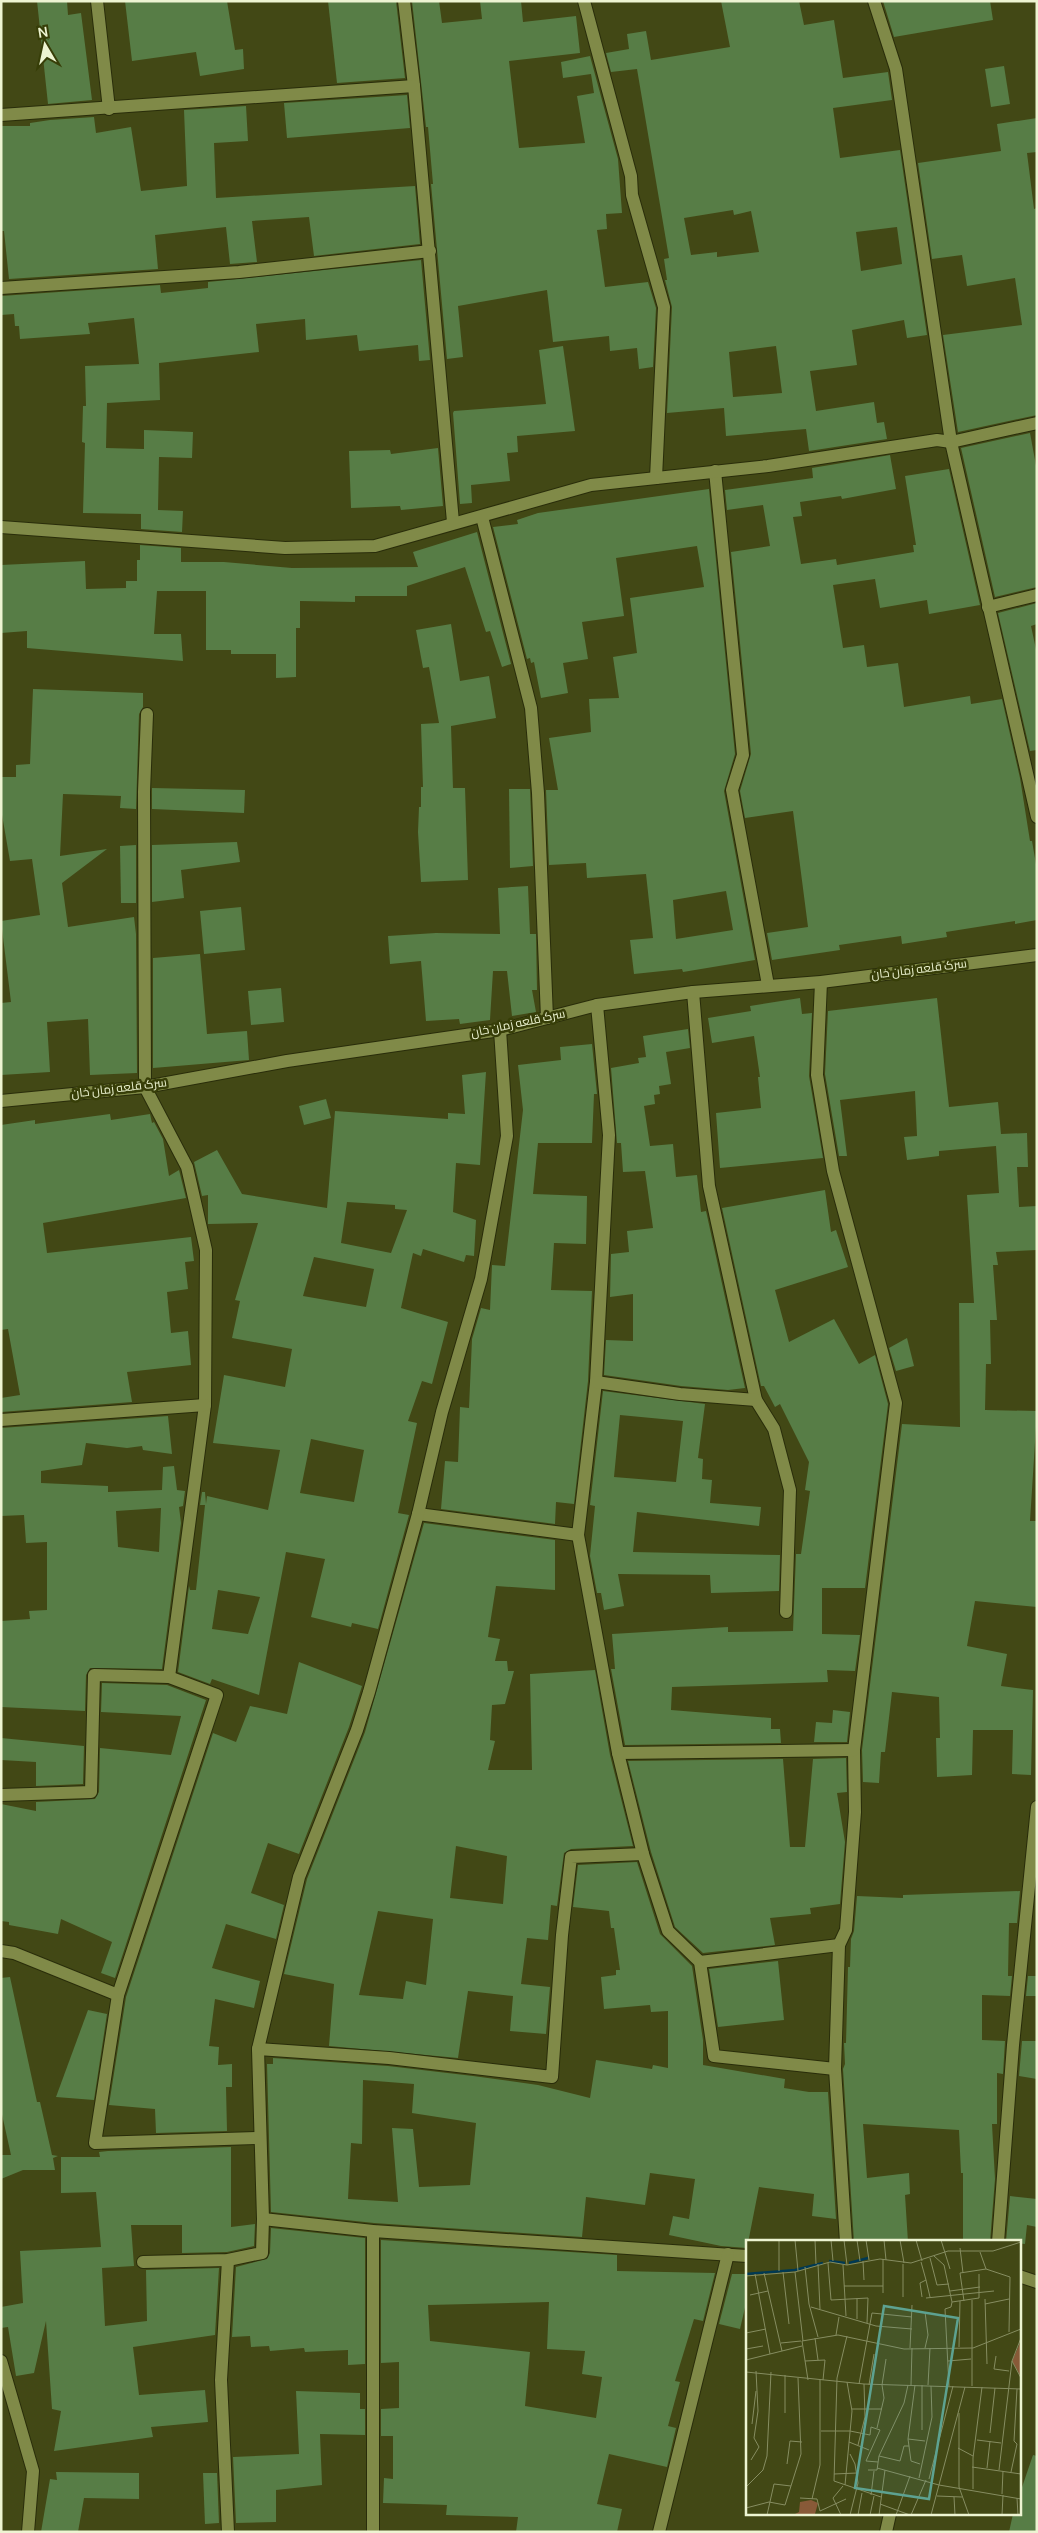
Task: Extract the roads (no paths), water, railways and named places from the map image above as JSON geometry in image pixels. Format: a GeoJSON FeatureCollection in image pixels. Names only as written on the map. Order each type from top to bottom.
{"type":"FeatureCollection","features":[{"type":"Feature","properties":{"kind":"street"},"geometry":{"type":"LineString","coordinates":[[97,1],[109,109]]}},
{"type":"Feature","properties":{"kind":"street"},"geometry":{"type":"LineString","coordinates":[[404,1],[430,251],[453,522]]}},
{"type":"Feature","properties":{"kind":"street"},"geometry":{"type":"LineString","coordinates":[[584,1],[631,176],[632,195],[664,307],[656,478]]}},
{"type":"Feature","properties":{"kind":"street"},"geometry":{"type":"LineString","coordinates":[[874,1],[896,69],[951,442],[1037,817]]}},
{"type":"Feature","properties":{"kind":"street"},"geometry":{"type":"LineString","coordinates":[[1,115],[109,109],[414,86]]}},
{"type":"Feature","properties":{"kind":"street"},"geometry":{"type":"LineString","coordinates":[[1,288],[239,272],[430,251]]}},
{"type":"Feature","properties":{"kind":"street"},"geometry":{"type":"LineString","coordinates":[[1,527],[285,548],[375,546],[453,522],[482,517],[591,485],[768,466],[936,440],[951,442],[1037,423]]}},
{"type":"Feature","properties":{"kind":"street"},"geometry":{"type":"LineString","coordinates":[[715,472],[742,755],[732,790],[768,985]]}},
{"type":"Feature","properties":{"kind":"street"},"geometry":{"type":"LineString","coordinates":[[482,517],[531,708],[538,793],[547,1018]]}},
{"type":"Feature","properties":{"kind":"street"},"geometry":{"type":"LineString","coordinates":[[988,607],[1037,595]]}},
{"type":"Feature","properties":{"kind":"street"},"geometry":{"type":"LineString","coordinates":[[147,714],[144,792],[145,1086],[187,1167],[206,1250],[205,1405],[169,1677]]}},
{"type":"Feature","properties":{"kind":"street","name":"سرک قلعه زمان خان"},"geometry":{"type":"LineString","coordinates":[[1,1101],[145,1086],[287,1061],[500,1030],[597,1005],[693,992],[821,982],[1037,954]]}},
{"type":"Feature","properties":{"kind":"street"},"geometry":{"type":"LineString","coordinates":[[821,982],[817,1074],[833,1171],[896,1403],[854,1750],[855,1812],[846,1930],[839,1945],[835,2069],[846,2240]]}},
{"type":"Feature","properties":{"kind":"street"},"geometry":{"type":"LineString","coordinates":[[693,992],[709,1186],[756,1400],[774,1429],[790,1490],[786,1612]]}},
{"type":"Feature","properties":{"kind":"street"},"geometry":{"type":"LineString","coordinates":[[597,1005],[610,1135],[596,1382],[578,1535],[618,1753],[643,1854],[668,1931],[700,1962],[714,2056],[835,2069]]}},
{"type":"Feature","properties":{"kind":"street"},"geometry":{"type":"LineString","coordinates":[[143,2262],[228,2260],[262,2253],[263,2219],[258,2049],[299,1877],[357,1730],[418,1514],[442,1412],[481,1279],[507,1136],[500,1030]]}},
{"type":"Feature","properties":{"kind":"street"},"geometry":{"type":"LineString","coordinates":[[596,1382],[680,1394],[756,1400]]}},
{"type":"Feature","properties":{"kind":"street"},"geometry":{"type":"LineString","coordinates":[[1,1420],[205,1405]]}},
{"type":"Feature","properties":{"kind":"street"},"geometry":{"type":"LineString","coordinates":[[418,1514],[578,1535]]}},
{"type":"Feature","properties":{"kind":"street"},"geometry":{"type":"LineString","coordinates":[[1,1796],[90,1792],[94,1675],[169,1677],[217,1695],[118,1995],[95,2143],[260,2138]]}},
{"type":"Feature","properties":{"kind":"street"},"geometry":{"type":"LineString","coordinates":[[618,1753],[854,1750]]}},
{"type":"Feature","properties":{"kind":"street"},"geometry":{"type":"LineString","coordinates":[[998,2240],[1013,2045],[1037,1807]]}},
{"type":"Feature","properties":{"kind":"street"},"geometry":{"type":"LineString","coordinates":[[258,2049],[389,2058],[552,2077],[562,1935],[571,1857],[643,1854]]}},
{"type":"Feature","properties":{"kind":"street"},"geometry":{"type":"LineString","coordinates":[[700,1962],[839,1945]]}},
{"type":"Feature","properties":{"kind":"street"},"geometry":{"type":"LineString","coordinates":[[1,1951],[14,1953],[118,1995]]}},
{"type":"Feature","properties":{"kind":"street"},"geometry":{"type":"LineString","coordinates":[[263,2219],[373,2232],[746,2256]]}},
{"type":"Feature","properties":{"kind":"street"},"geometry":{"type":"LineString","coordinates":[[373,2232],[373,2532]]}},
{"type":"Feature","properties":{"kind":"street"},"geometry":{"type":"LineString","coordinates":[[659,2532],[728,2254]]}},
{"type":"Feature","properties":{"kind":"street"},"geometry":{"type":"LineString","coordinates":[[228,2260],[221,2380],[228,2532]]}},
{"type":"Feature","properties":{"kind":"street"},"geometry":{"type":"LineString","coordinates":[[1020,2276],[1037,2282]]}},
{"type":"Feature","properties":{"kind":"street"},"geometry":{"type":"LineString","coordinates":[[1,2361],[33,2471],[28,2532]]}},
{"type":"Feature","properties":{"kind":"street"},"geometry":{"type":"LineString","coordinates":[[886,2532],[890,2516]]}}]}
